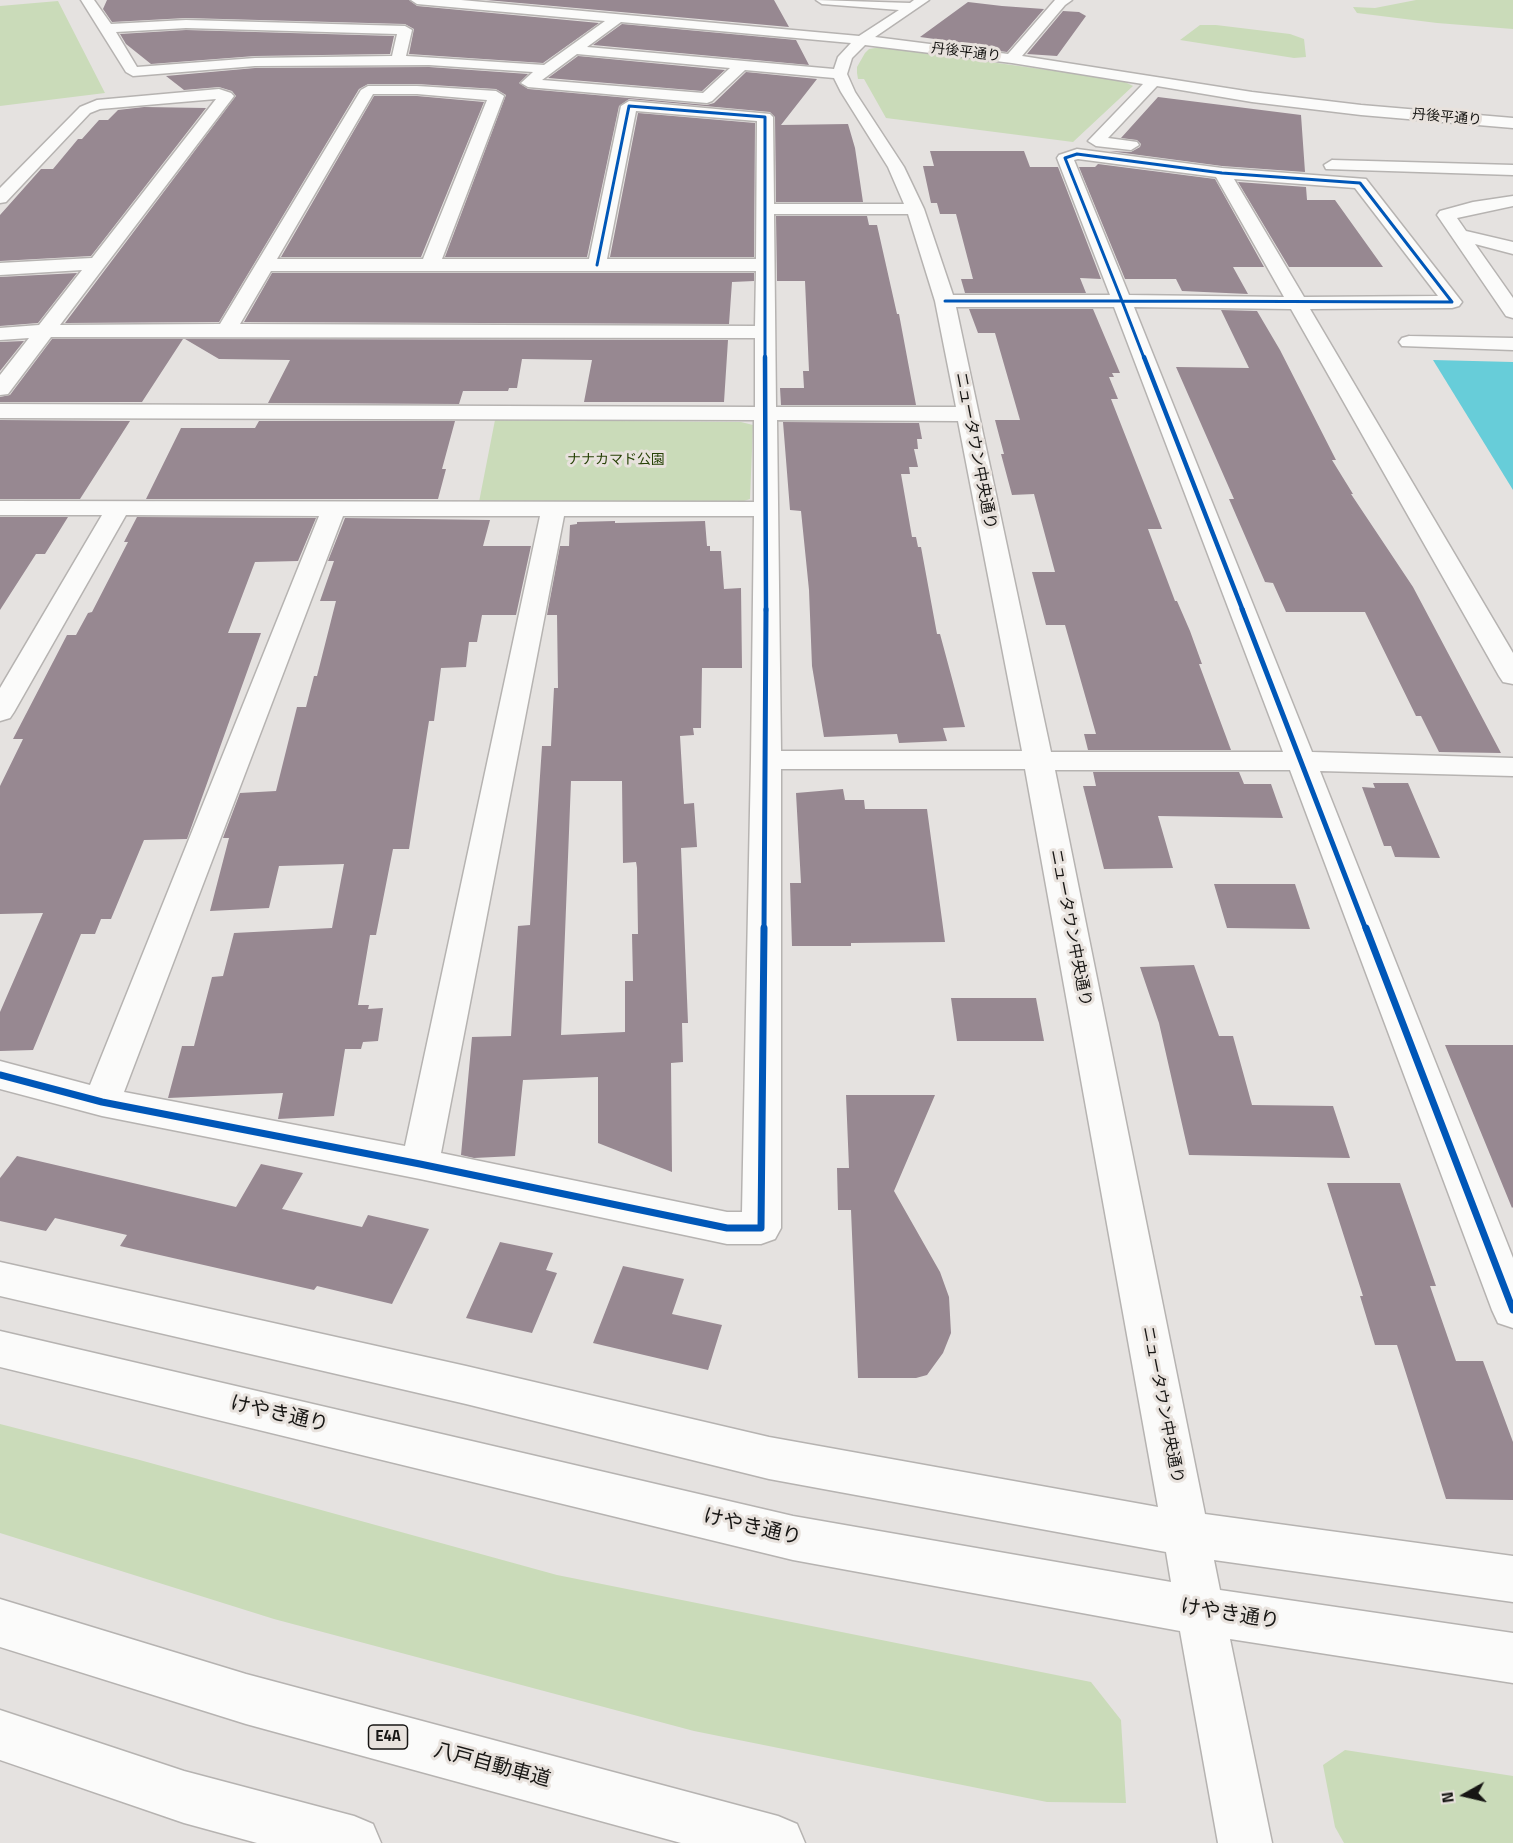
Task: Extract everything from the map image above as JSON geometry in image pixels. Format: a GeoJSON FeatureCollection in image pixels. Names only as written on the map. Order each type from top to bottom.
{"type":"FeatureCollection","features":[{"type":"Feature","properties":{"kind":"main road"},"geometry":{"type":"LineString","coordinates":[[87,0],[133,72],[255,62],[398,60],[546,69]]}},
{"type":"Feature","properties":{"kind":"main road","name":"丹後平通り"},"geometry":{"type":"LineString","coordinates":[[417,0],[862,40],[1012,58],[1252,97],[1361,110],[1513,123]]}},
{"type":"Feature","properties":{"kind":"main road"},"geometry":{"type":"LineString","coordinates":[[822,0],[917,4]]}},
{"type":"Feature","properties":{"kind":"main road"},"geometry":{"type":"LineString","coordinates":[[1012,58],[1060,2],[1066,0]]}},
{"type":"Feature","properties":{"kind":"main road"},"geometry":{"type":"LineString","coordinates":[[574,50],[840,74],[845,57],[862,40],[917,4]]}},
{"type":"Feature","properties":{"kind":"main road"},"geometry":{"type":"LineString","coordinates":[[618,18],[528,83],[707,98],[741,66]]}},
{"type":"Feature","properties":{"kind":"main road"},"geometry":{"type":"LineString","coordinates":[[107,28],[186,24],[405,30],[398,60]]}},
{"type":"Feature","properties":{"kind":"main road","name":"ニュータウン中央通り"},"geometry":{"type":"LineString","coordinates":[[840,74],[848,92],[896,167],[915,209],[945,301],[1038,759],[1245,1843]]}},
{"type":"Feature","properties":{"kind":"main road"},"geometry":{"type":"LineString","coordinates":[[1154,81],[1096,141],[1175,150]]}},
{"type":"Feature","properties":{"kind":"main road"},"geometry":{"type":"LineString","coordinates":[[226,330],[368,90],[417,90],[496,96],[430,265]]}},
{"type":"Feature","properties":{"kind":"main road"},"geometry":{"type":"LineString","coordinates":[[0,198],[85,110],[97,105],[219,94],[226,96],[0,389]]}},
{"type":"Feature","properties":{"kind":"main road"},"geometry":{"type":"LineString","coordinates":[[0,1075],[102,1102],[420,1164],[727,1228],[761,1228],[766,760],[765,117],[629,106],[597,265]]}},
{"type":"Feature","properties":{"kind":"main road"},"geometry":{"type":"LineString","coordinates":[[945,301],[1122,301],[1297,303],[1452,302],[1360,183],[1227,165],[1077,154],[1065,158],[1122,301],[1301,760],[1513,1310]]}},
{"type":"Feature","properties":{"kind":"main road"},"geometry":{"type":"LineString","coordinates":[[1227,165],[1513,170]]}},
{"type":"Feature","properties":{"kind":"main road"},"geometry":{"type":"LineString","coordinates":[[1227,165],[1297,303],[1513,676]]}},
{"type":"Feature","properties":{"kind":"main road"},"geometry":{"type":"LineString","coordinates":[[1513,201],[1479,206],[1446,215],[1513,312]]}},
{"type":"Feature","properties":{"kind":"main road"},"geometry":{"type":"LineString","coordinates":[[765,209],[915,209]]}},
{"type":"Feature","properties":{"kind":"main road"},"geometry":{"type":"LineString","coordinates":[[1460,235],[1513,248]]}},
{"type":"Feature","properties":{"kind":"main road"},"geometry":{"type":"LineString","coordinates":[[0,269],[98,262]]}},
{"type":"Feature","properties":{"kind":"main road"},"geometry":{"type":"LineString","coordinates":[[265,265],[766,266]]}},
{"type":"Feature","properties":{"kind":"main road"},"geometry":{"type":"LineString","coordinates":[[0,334],[44,331],[226,330],[766,332]]}},
{"type":"Feature","properties":{"kind":"main road"},"geometry":{"type":"LineString","coordinates":[[1409,342],[1513,344]]}},
{"type":"Feature","properties":{"kind":"main road"},"geometry":{"type":"LineString","coordinates":[[0,411],[967,414]]}},
{"type":"Feature","properties":{"kind":"main road"},"geometry":{"type":"LineString","coordinates":[[0,508],[766,509]]}},
{"type":"Feature","properties":{"kind":"main road"},"geometry":{"type":"LineString","coordinates":[[0,712],[118,508]]}},
{"type":"Feature","properties":{"kind":"main road"},"geometry":{"type":"LineString","coordinates":[[102,1102],[334,508]]}},
{"type":"Feature","properties":{"kind":"main road"},"geometry":{"type":"LineString","coordinates":[[420,1164],[553,509]]}},
{"type":"Feature","properties":{"kind":"main road"},"geometry":{"type":"LineString","coordinates":[[766,760],[1301,760],[1513,767]]}},
{"type":"Feature","properties":{"kind":"main road"},"geometry":{"type":"LineString","coordinates":[[0,1279],[478,1388],[769,1458],[1187,1534],[1513,1579]]}},
{"type":"Feature","properties":{"kind":"main road","name":"けやき通り"},"geometry":{"type":"LineString","coordinates":[[0,1349],[793,1538],[1202,1611],[1513,1658]]}},
{"type":"Feature","properties":{"kind":"main road","name":"八戸自動車道"},"geometry":{"type":"LineString","coordinates":[[0,1623],[246,1699],[778,1843]]}},
{"type":"Feature","properties":{"kind":"main road"},"geometry":{"type":"LineString","coordinates":[[0,1735],[184,1797],[354,1843]]}},
{"type":"Feature","properties":{"kind":"green space"},"geometry":{"type":"Polygon","coordinates":[[[1416,0],[1513,0],[1513,29],[1357,13],[1353,7],[1375,8],[1416,0]]]}},
{"type":"Feature","properties":{"kind":"green space"},"geometry":{"type":"Polygon","coordinates":[[[58,1],[105,93],[0,106],[0,6],[58,1]]]}},
{"type":"Feature","properties":{"kind":"green space"},"geometry":{"type":"Polygon","coordinates":[[[1200,25],[1290,34],[1304,39],[1306,57],[1294,58],[1180,40],[1200,25]]]}},
{"type":"Feature","properties":{"kind":"green space"},"geometry":{"type":"Polygon","coordinates":[[[881,47],[1099,77],[1125,82],[1133,86],[1073,142],[886,118],[864,79],[858,79],[857,73],[857,67],[865,53],[869,49],[881,47]]]}},
{"type":"Feature","properties":{"kind":"green space","name":"ナナカマド公園"},"geometry":{"type":"Polygon","coordinates":[[[495,420],[741,422],[753,425],[750,499],[741,502],[479,502],[495,420]]]}},
{"type":"Feature","properties":{"kind":"green space"},"geometry":{"type":"Polygon","coordinates":[[[0,1424],[136,1459],[557,1575],[1091,1682],[1121,1720],[1126,1803],[1047,1802],[694,1731],[274,1619],[0,1533],[0,1424]]]}},
{"type":"Feature","properties":{"kind":"green space"},"geometry":{"type":"Polygon","coordinates":[[[1345,1750],[1513,1776],[1513,1843],[1344,1843],[1335,1827],[1323,1765],[1345,1750]]]}},
{"type":"Feature","properties":{"kind":"water"},"geometry":{"type":"Polygon","coordinates":[[[1433,360],[1513,362],[1513,490],[1433,360]]]}},
{"type":"Feature","properties":{"kind":"building"},"geometry":{"type":"Polygon","coordinates":[[[107,0],[409,0],[417,6],[599,23],[543,63],[409,54],[414,29],[405,24],[186,18],[112,22],[103,9],[107,0]]]}},
{"type":"Feature","properties":{"kind":"building"},"geometry":{"type":"Polygon","coordinates":[[[486,0],[774,0],[789,27],[486,0]]]}},
{"type":"Feature","properties":{"kind":"building"},"geometry":{"type":"Polygon","coordinates":[[[968,2],[1044,9],[1007,52],[976,48],[979,45],[920,37],[968,2]]]}},
{"type":"Feature","properties":{"kind":"building"},"geometry":{"type":"Polygon","coordinates":[[[1063,11],[1079,12],[1086,16],[1057,56],[1027,54],[1063,11]]]}},
{"type":"Feature","properties":{"kind":"building"},"geometry":{"type":"Polygon","coordinates":[[[622,24],[796,40],[809,65],[593,45],[622,24]]]}},
{"type":"Feature","properties":{"kind":"building"},"geometry":{"type":"Polygon","coordinates":[[[186,30],[394,36],[390,54],[255,56],[151,64],[126,44],[120,34],[186,30]]]}},
{"type":"Feature","properties":{"kind":"building"},"geometry":{"type":"Polygon","coordinates":[[[578,56],[725,70],[702,91],[548,78],[578,56]]]}},
{"type":"Feature","properties":{"kind":"building"},"geometry":{"type":"Polygon","coordinates":[[[429,67],[528,74],[519,83],[528,89],[707,105],[714,103],[746,72],[817,79],[781,125],[848,124],[855,148],[863,202],[776,202],[775,117],[770,112],[629,99],[619,106],[587,257],[445,257],[506,95],[496,89],[417,84],[368,84],[359,89],[219,322],[65,323],[236,96],[232,91],[219,87],[184,90],[166,76],[255,68],[429,67]]]}},
{"type":"Feature","properties":{"kind":"building"},"geometry":{"type":"Polygon","coordinates":[[[374,96],[417,96],[484,102],[421,257],[281,257],[374,96]]]}},
{"type":"Feature","properties":{"kind":"building"},"geometry":{"type":"Polygon","coordinates":[[[1158,97],[1301,115],[1305,172],[1222,166],[1109,151],[1131,152],[1140,147],[1141,144],[1137,140],[1121,138],[1158,97]]]}},
{"type":"Feature","properties":{"kind":"building"},"geometry":{"type":"Polygon","coordinates":[[[144,107],[206,108],[91,256],[0,261],[0,215],[41,169],[53,169],[78,139],[82,139],[99,120],[108,120],[118,110],[144,107]]]}},
{"type":"Feature","properties":{"kind":"building"},"geometry":{"type":"Polygon","coordinates":[[[638,113],[755,123],[754,257],[610,257],[638,113]]]}},
{"type":"Feature","properties":{"kind":"building"},"geometry":{"type":"Polygon","coordinates":[[[930,151],[1024,151],[1030,167],[1058,167],[1101,279],[1080,278],[1086,293],[965,293],[961,279],[973,279],[956,214],[940,214],[937,203],[931,203],[923,166],[934,166],[930,151]]]}},
{"type":"Feature","properties":{"kind":"building"},"geometry":{"type":"Polygon","coordinates":[[[1098,164],[1215,179],[1264,267],[1233,267],[1248,294],[1182,291],[1176,279],[1125,279],[1079,167],[1095,167],[1098,164]]]}},
{"type":"Feature","properties":{"kind":"building"},"geometry":{"type":"Polygon","coordinates":[[[1238,182],[1306,187],[1307,200],[1335,200],[1383,267],[1289,267],[1238,182]]]}},
{"type":"Feature","properties":{"kind":"building"},"geometry":{"type":"Polygon","coordinates":[[[776,216],[867,216],[869,225],[877,225],[897,314],[899,314],[916,405],[781,405],[780,388],[804,388],[803,371],[809,371],[805,281],[777,281],[776,216]]]}},
{"type":"Feature","properties":{"kind":"building"},"geometry":{"type":"Polygon","coordinates":[[[77,273],[38,323],[0,326],[0,277],[77,273]]]}},
{"type":"Feature","properties":{"kind":"building"},"geometry":{"type":"Polygon","coordinates":[[[272,273],[754,273],[754,281],[732,282],[729,324],[244,322],[272,273]]]}},
{"type":"Feature","properties":{"kind":"building"},"geometry":{"type":"Polygon","coordinates":[[[969,309],[1093,309],[1120,373],[1112,373],[1114,377],[1109,377],[1118,399],[1111,399],[1162,529],[1148,529],[1175,601],[1190,631],[1202,664],[1199,664],[1231,750],[1088,750],[1084,734],[1096,734],[1065,625],[1046,625],[1032,572],[1055,572],[1034,494],[1012,495],[1001,454],[1004,454],[995,420],[1020,420],[995,333],[978,333],[969,309]]]}},
{"type":"Feature","properties":{"kind":"building"},"geometry":{"type":"Polygon","coordinates":[[[1221,310],[1257,311],[1280,350],[1336,460],[1332,460],[1353,494],[1351,494],[1413,587],[1501,753],[1439,752],[1421,716],[1416,716],[1365,612],[1286,612],[1273,583],[1265,582],[1229,499],[1234,499],[1176,367],[1249,368],[1221,310]]]}},
{"type":"Feature","properties":{"kind":"building"},"geometry":{"type":"Polygon","coordinates":[[[52,339],[183,339],[142,402],[0,402],[0,397],[10,395],[52,339]]]}},
{"type":"Feature","properties":{"kind":"building"},"geometry":{"type":"Polygon","coordinates":[[[185,339],[728,340],[724,402],[584,402],[592,360],[522,359],[517,388],[509,388],[508,391],[463,391],[459,404],[268,403],[290,360],[219,359],[185,339]]]}},
{"type":"Feature","properties":{"kind":"building"},"geometry":{"type":"Polygon","coordinates":[[[24,341],[0,371],[0,342],[24,341]]]}},
{"type":"Feature","properties":{"kind":"building"},"geometry":{"type":"Polygon","coordinates":[[[0,420],[130,421],[80,499],[0,499],[0,420]]]}},
{"type":"Feature","properties":{"kind":"building"},"geometry":{"type":"Polygon","coordinates":[[[259,421],[455,421],[442,469],[446,469],[438,499],[146,499],[181,428],[255,428],[259,421]]]}},
{"type":"Feature","properties":{"kind":"building"},"geometry":{"type":"Polygon","coordinates":[[[783,422],[919,423],[922,439],[917,439],[918,449],[914,449],[918,467],[909,467],[910,474],[901,474],[912,537],[916,537],[918,547],[921,547],[937,634],[940,634],[965,727],[943,728],[947,741],[899,743],[897,734],[824,737],[812,666],[809,590],[801,511],[790,510],[783,422]]]}},
{"type":"Feature","properties":{"kind":"building"},"geometry":{"type":"Polygon","coordinates":[[[0,517],[68,517],[45,554],[36,554],[0,610],[0,517]]]}},
{"type":"Feature","properties":{"kind":"building"},"geometry":{"type":"Polygon","coordinates":[[[137,517],[316,518],[298,561],[255,562],[228,633],[261,633],[187,839],[144,840],[111,919],[101,919],[95,934],[81,934],[33,1050],[0,1051],[0,1012],[43,913],[0,914],[0,786],[23,739],[13,739],[67,635],[76,635],[88,613],[92,612],[128,542],[124,542],[137,517]]]}},
{"type":"Feature","properties":{"kind":"building"},"geometry":{"type":"Polygon","coordinates":[[[345,518],[490,520],[483,546],[531,546],[516,615],[482,615],[477,642],[469,642],[466,667],[441,668],[434,721],[429,721],[409,849],[393,849],[376,935],[370,935],[358,1005],[369,1005],[368,1009],[383,1008],[378,1041],[363,1042],[361,1049],[345,1049],[334,1116],[278,1119],[283,1093],[168,1098],[182,1046],[194,1046],[212,977],[223,976],[234,933],[332,928],[344,864],[279,866],[269,908],[210,911],[229,838],[223,838],[240,793],[276,791],[297,707],[306,707],[314,676],[317,676],[336,601],[320,601],[334,561],[328,561],[345,518]]]}},
{"type":"Feature","properties":{"kind":"building"},"geometry":{"type":"Polygon","coordinates":[[[705,521],[707,546],[710,546],[710,551],[721,551],[724,589],[741,588],[742,668],[702,668],[701,728],[693,728],[694,735],[680,736],[684,804],[694,803],[697,847],[681,848],[688,1023],[682,1023],[683,1062],[671,1063],[672,1172],[598,1143],[598,1077],[523,1080],[515,1156],[474,1158],[461,1155],[472,1037],[511,1036],[518,926],[530,925],[542,746],[551,746],[554,688],[558,688],[557,615],[547,615],[560,546],[569,546],[570,525],[577,524],[577,522],[705,521]],[[571,781],[561,1035],[625,1032],[625,981],[633,981],[632,934],[638,934],[636,862],[623,863],[622,781],[571,781]]]}},
{"type":"Feature","properties":{"kind":"building"},"geometry":{"type":"Polygon","coordinates":[[[1093,772],[1239,772],[1244,784],[1271,784],[1283,818],[1158,816],[1173,868],[1104,869],[1083,786],[1096,786],[1093,772]]]}},
{"type":"Feature","properties":{"kind":"building"},"geometry":{"type":"Polygon","coordinates":[[[1373,783],[1408,783],[1440,858],[1395,857],[1391,846],[1384,846],[1362,787],[1375,788],[1373,783]]]}},
{"type":"Feature","properties":{"kind":"building"},"geometry":{"type":"Polygon","coordinates":[[[843,789],[845,800],[864,800],[865,809],[927,809],[945,942],[792,946],[790,883],[801,883],[796,793],[843,789]]]}},
{"type":"Feature","properties":{"kind":"building"},"geometry":{"type":"Polygon","coordinates":[[[1214,884],[1295,884],[1310,929],[1227,928],[1214,884]]]}},
{"type":"Feature","properties":{"kind":"building"},"geometry":{"type":"Polygon","coordinates":[[[1194,965],[1219,1036],[1233,1036],[1252,1105],[1333,1106],[1350,1158],[1189,1155],[1159,1023],[1140,967],[1194,965]]]}},
{"type":"Feature","properties":{"kind":"building"},"geometry":{"type":"Polygon","coordinates":[[[951,998],[1036,998],[1044,1041],[957,1041],[951,998]]]}},
{"type":"Feature","properties":{"kind":"building"},"geometry":{"type":"Polygon","coordinates":[[[1445,1045],[1513,1045],[1512,1208],[1445,1045]]]}},
{"type":"Feature","properties":{"kind":"building"},"geometry":{"type":"Polygon","coordinates":[[[846,1095],[935,1095],[894,1191],[940,1272],[949,1297],[951,1333],[943,1353],[927,1375],[916,1378],[858,1378],[851,1210],[838,1210],[837,1168],[849,1168],[846,1095]]]}},
{"type":"Feature","properties":{"kind":"building"},"geometry":{"type":"Polygon","coordinates":[[[17,1156],[236,1207],[261,1164],[303,1173],[282,1209],[362,1227],[368,1215],[429,1229],[392,1304],[317,1286],[314,1290],[120,1246],[127,1235],[55,1218],[46,1231],[0,1221],[0,1178],[17,1156]]]}},
{"type":"Feature","properties":{"kind":"building"},"geometry":{"type":"Polygon","coordinates":[[[1327,1183],[1400,1183],[1436,1286],[1430,1286],[1456,1361],[1483,1361],[1513,1442],[1513,1500],[1446,1499],[1397,1345],[1375,1345],[1360,1296],[1363,1296],[1327,1183]]]}},
{"type":"Feature","properties":{"kind":"building"},"geometry":{"type":"Polygon","coordinates":[[[500,1242],[553,1253],[546,1270],[557,1273],[532,1333],[466,1318],[500,1242]]]}},
{"type":"Feature","properties":{"kind":"building"},"geometry":{"type":"Polygon","coordinates":[[[623,1266],[684,1279],[672,1314],[722,1325],[708,1370],[593,1343],[623,1266]]]}},
{"type":"Feature","properties":{"kind":"cycle path"},"geometry":{"type":"LineString","coordinates":[[0,1075],[102,1102],[420,1164],[727,1228],[761,1228],[766,760],[765,117],[629,106],[597,265]]}},
{"type":"Feature","properties":{"kind":"cycle path"},"geometry":{"type":"LineString","coordinates":[[945,301],[1122,301],[1297,303],[1452,302],[1360,183],[1222,173],[1077,154],[1065,158],[1122,301],[1301,761],[1513,1310]]}}]}
